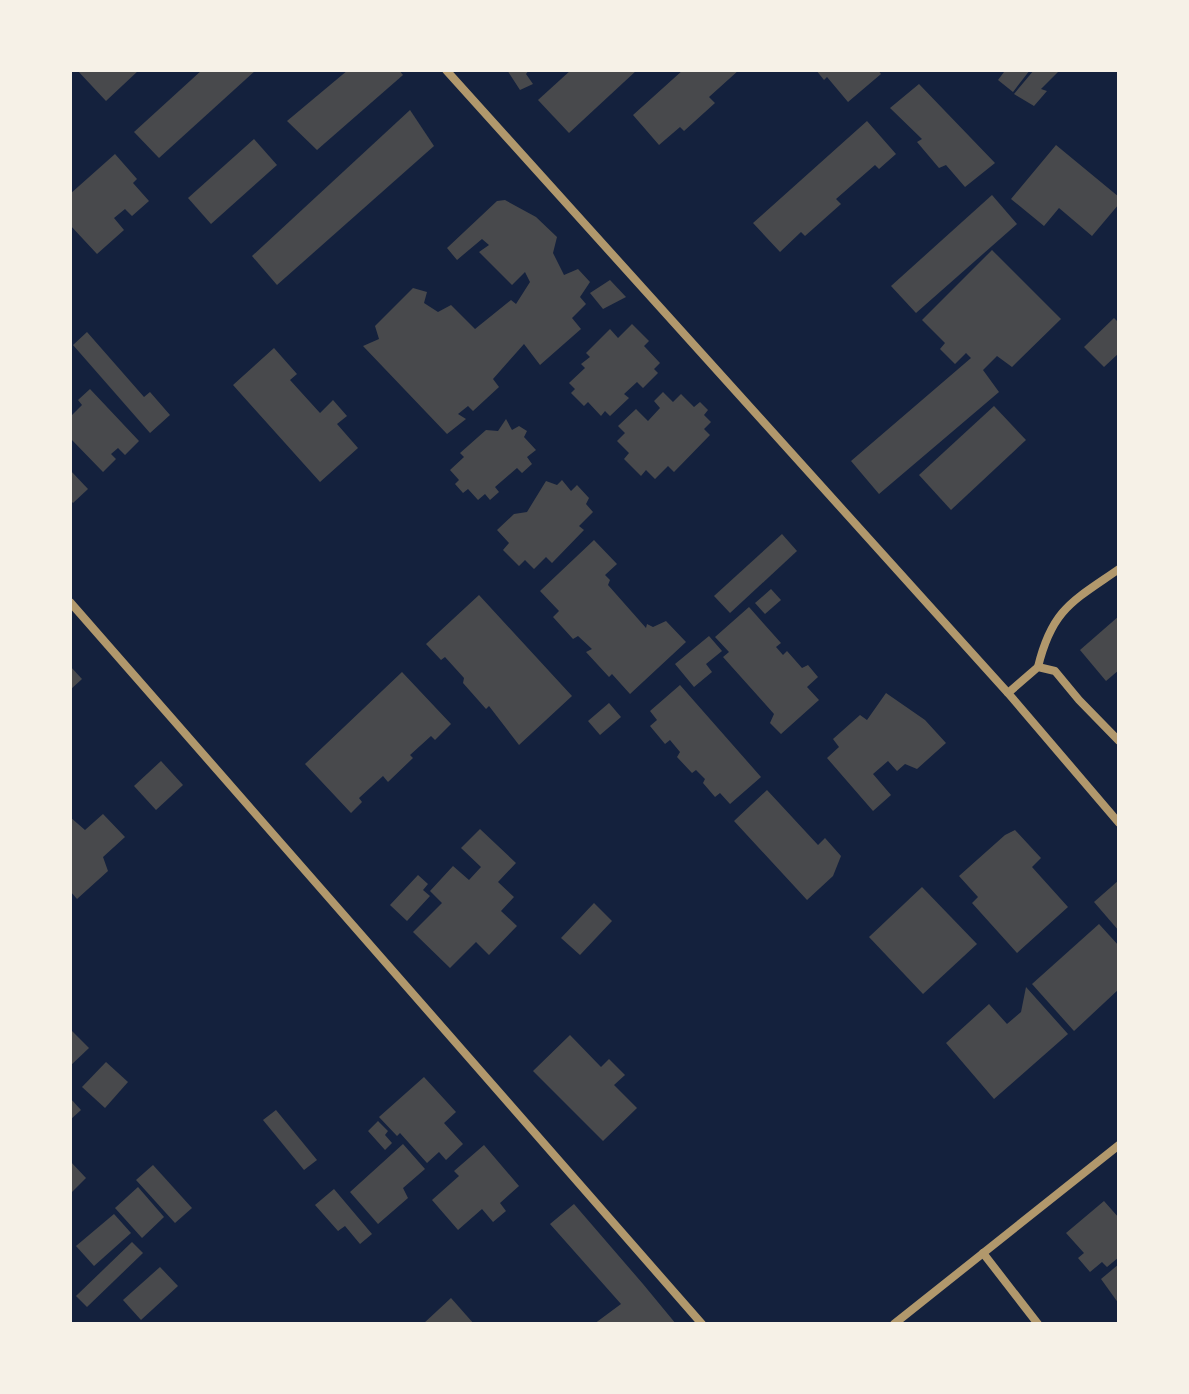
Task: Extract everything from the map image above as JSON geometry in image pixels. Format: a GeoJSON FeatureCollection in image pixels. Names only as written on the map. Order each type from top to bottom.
{"type":"FeatureCollection","features":[{"type":"Feature","properties":{"kind":"street"},"geometry":{"type":"LineString","coordinates":[[446,70],[1008,693],[1119,823]]}},
{"type":"Feature","properties":{"kind":"street"},"geometry":{"type":"LineString","coordinates":[[1008,693],[1038,667],[1045,639],[1055,620],[1069,605],[1119,569]]}},
{"type":"Feature","properties":{"kind":"street"},"geometry":{"type":"LineString","coordinates":[[70,602],[702,1324]]}},
{"type":"Feature","properties":{"kind":"street"},"geometry":{"type":"LineString","coordinates":[[1038,667],[1055,671],[1119,741]]}},
{"type":"Feature","properties":{"kind":"street"},"geometry":{"type":"LineString","coordinates":[[894,1324],[1119,1145]]}},
{"type":"Feature","properties":{"kind":"street"},"geometry":{"type":"LineString","coordinates":[[983,1253],[1038,1324]]}},
{"type":"Feature","properties":{"kind":"building"},"geometry":{"type":"Polygon","coordinates":[[[77,70],[139,70],[106,101],[77,70]]]}},
{"type":"Feature","properties":{"kind":"building"},"geometry":{"type":"Polygon","coordinates":[[[202,70],[256,70],[159,158],[134,132],[202,70]]]}},
{"type":"Feature","properties":{"kind":"building"},"geometry":{"type":"Polygon","coordinates":[[[348,70],[399,70],[403,75],[317,150],[287,121],[348,70]]]}},
{"type":"Feature","properties":{"kind":"building"},"geometry":{"type":"Polygon","coordinates":[[[507,70],[529,70],[526,74],[533,84],[520,90],[507,70]]]}},
{"type":"Feature","properties":{"kind":"building"},"geometry":{"type":"Polygon","coordinates":[[[571,70],[637,70],[569,133],[538,100],[571,70]]]}},
{"type":"Feature","properties":{"kind":"building"},"geometry":{"type":"Polygon","coordinates":[[[683,70],[739,70],[709,97],[715,103],[684,131],[680,127],[659,145],[633,115],[683,70]]]}},
{"type":"Feature","properties":{"kind":"building"},"geometry":{"type":"Polygon","coordinates":[[[816,70],[878,70],[881,74],[848,102],[827,77],[824,80],[816,70]]]}},
{"type":"Feature","properties":{"kind":"building"},"geometry":{"type":"Polygon","coordinates":[[[1002,70],[1030,70],[1013,92],[998,80],[1004,72],[1002,70]]]}},
{"type":"Feature","properties":{"kind":"building"},"geometry":{"type":"Polygon","coordinates":[[[1034,70],[1060,70],[1041,89],[1047,91],[1034,106],[1014,94],[1034,70]]]}},
{"type":"Feature","properties":{"kind":"building"},"geometry":{"type":"Polygon","coordinates":[[[919,84],[995,163],[965,187],[946,165],[939,168],[917,142],[922,139],[890,108],[919,84]]]}},
{"type":"Feature","properties":{"kind":"building"},"geometry":{"type":"Polygon","coordinates":[[[410,110],[434,146],[277,285],[252,256],[410,110]]]}},
{"type":"Feature","properties":{"kind":"building"},"geometry":{"type":"Polygon","coordinates":[[[867,121],[896,154],[879,169],[875,165],[836,199],[841,204],[805,236],[801,232],[780,252],[753,223],[867,121]]]}},
{"type":"Feature","properties":{"kind":"building"},"geometry":{"type":"Polygon","coordinates":[[[254,139],[277,165],[211,224],[188,198],[254,139]]]}},
{"type":"Feature","properties":{"kind":"building"},"geometry":{"type":"Polygon","coordinates":[[[1056,145],[1119,197],[1119,204],[1092,236],[1059,208],[1044,226],[1011,199],[1056,145]]]}},
{"type":"Feature","properties":{"kind":"building"},"geometry":{"type":"Polygon","coordinates":[[[115,154],[137,179],[133,183],[149,201],[132,216],[125,209],[114,218],[124,230],[97,254],[70,225],[70,194],[115,154]]]}},
{"type":"Feature","properties":{"kind":"building"},"geometry":{"type":"Polygon","coordinates":[[[992,195],[1017,224],[916,313],[891,286],[992,195]]]}},
{"type":"Feature","properties":{"kind":"building"},"geometry":{"type":"Polygon","coordinates":[[[505,200],[536,217],[557,237],[553,253],[564,275],[578,269],[590,282],[580,297],[586,304],[572,318],[581,329],[540,365],[524,344],[493,379],[499,387],[473,411],[468,406],[458,414],[466,419],[447,434],[363,346],[379,339],[375,326],[413,288],[427,292],[424,303],[438,312],[451,305],[475,329],[511,300],[516,304],[530,282],[525,272],[512,285],[479,252],[489,245],[482,239],[457,260],[447,248],[497,201],[505,200]]]}},
{"type":"Feature","properties":{"kind":"building"},"geometry":{"type":"Polygon","coordinates":[[[992,250],[1061,319],[1012,367],[997,356],[983,370],[999,392],[879,494],[851,461],[971,358],[966,353],[955,364],[940,349],[945,343],[922,320],[992,250]]]}},
{"type":"Feature","properties":{"kind":"building"},"geometry":{"type":"Polygon","coordinates":[[[610,280],[626,297],[603,309],[590,293],[610,280]]]}},
{"type":"Feature","properties":{"kind":"building"},"geometry":{"type":"Polygon","coordinates":[[[1114,318],[1119,323],[1119,353],[1104,367],[1084,347],[1114,318]]]}},
{"type":"Feature","properties":{"kind":"building"},"geometry":{"type":"Polygon","coordinates":[[[632,324],[649,341],[644,346],[660,363],[654,369],[658,373],[643,388],[637,382],[624,394],[629,398],[610,416],[605,411],[601,416],[588,402],[584,406],[571,393],[575,389],[569,383],[585,368],[581,364],[590,357],[586,353],[610,329],[618,338],[632,324]]]}},
{"type":"Feature","properties":{"kind":"building"},"geometry":{"type":"Polygon","coordinates":[[[87,332],[144,397],[150,392],[170,415],[150,433],[73,345],[87,332]]]}},
{"type":"Feature","properties":{"kind":"building"},"geometry":{"type":"Polygon","coordinates":[[[274,348],[297,374],[290,380],[320,413],[333,400],[347,416],[337,424],[358,448],[320,482],[233,385],[274,348]]]}},
{"type":"Feature","properties":{"kind":"building"},"geometry":{"type":"Polygon","coordinates":[[[90,389],[139,441],[125,455],[118,448],[111,454],[116,459],[103,472],[70,438],[70,417],[82,405],[78,400],[90,389]]]}},
{"type":"Feature","properties":{"kind":"building"},"geometry":{"type":"Polygon","coordinates":[[[663,392],[673,402],[681,394],[694,407],[700,402],[708,410],[704,415],[711,422],[704,429],[710,435],[674,472],[668,466],[655,479],[646,470],[641,476],[624,459],[629,453],[617,441],[625,433],[618,426],[636,409],[648,421],[660,408],[654,401],[663,392]]]}},
{"type":"Feature","properties":{"kind":"building"},"geometry":{"type":"Polygon","coordinates":[[[994,406],[1026,440],[951,510],[919,475],[994,406]]]}},
{"type":"Feature","properties":{"kind":"building"},"geometry":{"type":"Polygon","coordinates":[[[506,419],[512,430],[519,426],[527,431],[524,437],[536,450],[527,457],[532,464],[522,473],[517,468],[495,487],[499,492],[490,500],[485,494],[478,500],[468,489],[463,493],[455,484],[459,480],[450,470],[464,457],[460,453],[486,430],[498,431],[506,419]]]}},
{"type":"Feature","properties":{"kind":"building"},"geometry":{"type":"Polygon","coordinates":[[[70,470],[88,489],[73,503],[70,500],[70,470]]]}},
{"type":"Feature","properties":{"kind":"building"},"geometry":{"type":"Polygon","coordinates":[[[562,480],[571,491],[577,485],[589,498],[586,504],[593,512],[579,526],[584,530],[552,563],[546,557],[534,569],[525,560],[519,566],[503,550],[509,543],[497,530],[514,514],[527,512],[546,481],[557,485],[562,480]]]}},
{"type":"Feature","properties":{"kind":"building"},"geometry":{"type":"Polygon","coordinates":[[[782,534],[797,551],[730,613],[714,596],[782,534]]]}},
{"type":"Feature","properties":{"kind":"building"},"geometry":{"type":"Polygon","coordinates":[[[594,540],[617,564],[605,575],[610,580],[608,585],[646,628],[647,624],[653,627],[666,621],[686,642],[630,694],[586,652],[592,649],[578,636],[573,639],[553,617],[559,611],[540,591],[594,540]]]}},
{"type":"Feature","properties":{"kind":"building"},"geometry":{"type":"Polygon","coordinates":[[[771,589],[781,600],[765,614],[755,603],[771,589]]]}},
{"type":"Feature","properties":{"kind":"building"},"geometry":{"type":"Polygon","coordinates":[[[479,595],[572,696],[519,745],[489,706],[486,709],[463,683],[464,678],[445,657],[441,660],[426,644],[479,595]]]}},
{"type":"Feature","properties":{"kind":"building"},"geometry":{"type":"Polygon","coordinates":[[[749,607],[781,643],[776,647],[783,655],[787,651],[802,668],[808,665],[818,677],[807,687],[819,700],[781,734],[770,723],[774,714],[723,657],[729,652],[715,637],[749,607]]]}},
{"type":"Feature","properties":{"kind":"building"},"geometry":{"type":"Polygon","coordinates":[[[1119,616],[1119,670],[1106,681],[1080,650],[1119,616]]]}},
{"type":"Feature","properties":{"kind":"building"},"geometry":{"type":"Polygon","coordinates":[[[709,636],[722,651],[706,664],[712,672],[694,687],[675,664],[709,636]]]}},
{"type":"Feature","properties":{"kind":"building"},"geometry":{"type":"Polygon","coordinates":[[[70,666],[82,679],[70,690],[70,666]]]}},
{"type":"Feature","properties":{"kind":"building"},"geometry":{"type":"Polygon","coordinates":[[[402,672],[451,724],[435,740],[431,736],[410,755],[413,758],[388,782],[383,776],[359,798],[362,802],[351,813],[305,764],[402,672]]]}},
{"type":"Feature","properties":{"kind":"building"},"geometry":{"type":"Polygon","coordinates":[[[680,685],[761,777],[730,804],[720,793],[715,797],[703,783],[705,779],[696,770],[692,773],[677,757],[680,752],[670,740],[665,744],[650,726],[657,720],[650,711],[680,685]]]}},
{"type":"Feature","properties":{"kind":"building"},"geometry":{"type":"Polygon","coordinates":[[[886,693],[925,720],[946,743],[917,769],[905,764],[897,771],[888,761],[873,774],[891,795],[873,811],[827,758],[839,747],[833,739],[860,715],[867,720],[886,693]]]}},
{"type":"Feature","properties":{"kind":"building"},"geometry":{"type":"Polygon","coordinates":[[[609,703],[621,717],[600,735],[588,721],[609,703]]]}},
{"type":"Feature","properties":{"kind":"building"},"geometry":{"type":"Polygon","coordinates":[[[161,761],[183,785],[156,810],[134,786],[161,761]]]}},
{"type":"Feature","properties":{"kind":"building"},"geometry":{"type":"Polygon","coordinates":[[[767,790],[818,845],[825,838],[841,856],[833,876],[807,900],[734,821],[767,790]]]}},
{"type":"Feature","properties":{"kind":"building"},"geometry":{"type":"Polygon","coordinates":[[[103,814],[125,837],[103,857],[108,871],[77,899],[70,891],[70,817],[85,830],[103,814]]]}},
{"type":"Feature","properties":{"kind":"building"},"geometry":{"type":"Polygon","coordinates":[[[480,829],[516,863],[498,882],[514,897],[501,911],[517,926],[489,955],[476,942],[450,968],[413,932],[442,903],[430,891],[453,866],[469,880],[481,867],[461,848],[480,829]]]}},
{"type":"Feature","properties":{"kind":"building"},"geometry":{"type":"Polygon","coordinates":[[[1015,830],[1041,858],[1032,867],[1068,907],[1017,953],[972,903],[978,897],[959,876],[1005,835],[1015,830]]]}},
{"type":"Feature","properties":{"kind":"building"},"geometry":{"type":"Polygon","coordinates":[[[418,875],[428,884],[423,890],[430,896],[407,921],[390,905],[418,875]]]}},
{"type":"Feature","properties":{"kind":"building"},"geometry":{"type":"Polygon","coordinates":[[[1119,880],[1119,931],[1094,902],[1119,880]]]}},
{"type":"Feature","properties":{"kind":"building"},"geometry":{"type":"Polygon","coordinates":[[[922,887],[977,944],[923,994],[869,937],[922,887]]]}},
{"type":"Feature","properties":{"kind":"building"},"geometry":{"type":"Polygon","coordinates":[[[594,903],[612,921],[580,955],[561,938],[594,903]]]}},
{"type":"Feature","properties":{"kind":"building"},"geometry":{"type":"Polygon","coordinates":[[[1099,924],[1119,946],[1119,989],[1074,1031],[1032,984],[1099,924]]]}},
{"type":"Feature","properties":{"kind":"building"},"geometry":{"type":"Polygon","coordinates":[[[1026,987],[1068,1034],[994,1099],[946,1043],[989,1004],[1007,1024],[1021,1012],[1026,987]]]}},
{"type":"Feature","properties":{"kind":"building"},"geometry":{"type":"Polygon","coordinates":[[[70,1029],[89,1048],[70,1066],[70,1029]]]}},
{"type":"Feature","properties":{"kind":"building"},"geometry":{"type":"Polygon","coordinates":[[[570,1035],[601,1067],[609,1059],[625,1075],[614,1085],[637,1108],[603,1141],[533,1071],[570,1035]]]}},
{"type":"Feature","properties":{"kind":"building"},"geometry":{"type":"Polygon","coordinates":[[[106,1062],[128,1082],[105,1108],[82,1087],[106,1062]]]}},
{"type":"Feature","properties":{"kind":"building"},"geometry":{"type":"Polygon","coordinates":[[[424,1077],[456,1112],[444,1123],[463,1144],[446,1160],[439,1152],[427,1163],[400,1133],[397,1136],[379,1117],[424,1077]]]}},
{"type":"Feature","properties":{"kind":"building"},"geometry":{"type":"Polygon","coordinates":[[[70,1098],[81,1110],[70,1120],[70,1098]]]}},
{"type":"Feature","properties":{"kind":"building"},"geometry":{"type":"Polygon","coordinates":[[[276,1110],[317,1160],[304,1170],[263,1120],[276,1110]]]}},
{"type":"Feature","properties":{"kind":"building"},"geometry":{"type":"Polygon","coordinates":[[[378,1121],[388,1131],[385,1135],[392,1143],[385,1150],[368,1131],[378,1121]]]}},
{"type":"Feature","properties":{"kind":"building"},"geometry":{"type":"Polygon","coordinates":[[[403,1144],[425,1169],[403,1188],[408,1198],[378,1224],[350,1192],[403,1144]]]}},
{"type":"Feature","properties":{"kind":"building"},"geometry":{"type":"Polygon","coordinates":[[[484,1145],[519,1186],[500,1203],[506,1211],[493,1222],[482,1209],[458,1230],[432,1200],[459,1176],[454,1171],[484,1145]]]}},
{"type":"Feature","properties":{"kind":"building"},"geometry":{"type":"Polygon","coordinates":[[[70,1161],[86,1178],[70,1194],[70,1161]]]}},
{"type":"Feature","properties":{"kind":"building"},"geometry":{"type":"Polygon","coordinates":[[[153,1165],[192,1208],[175,1223],[136,1180],[153,1165]]]}},
{"type":"Feature","properties":{"kind":"building"},"geometry":{"type":"Polygon","coordinates":[[[138,1187],[164,1217],[142,1238],[115,1208],[138,1187]]]}},
{"type":"Feature","properties":{"kind":"building"},"geometry":{"type":"Polygon","coordinates":[[[334,1189],[372,1234],[360,1244],[345,1226],[338,1231],[315,1205],[334,1189]]]}},
{"type":"Feature","properties":{"kind":"building"},"geometry":{"type":"Polygon","coordinates":[[[1104,1201],[1119,1218],[1119,1257],[1107,1267],[1102,1262],[1090,1272],[1078,1258],[1084,1253],[1066,1233],[1104,1201]]]}},
{"type":"Feature","properties":{"kind":"building"},"geometry":{"type":"Polygon","coordinates":[[[574,1204],[676,1324],[594,1324],[621,1304],[550,1224],[574,1204]]]}},
{"type":"Feature","properties":{"kind":"building"},"geometry":{"type":"Polygon","coordinates":[[[114,1214],[131,1233],[94,1266],[76,1246],[114,1214]]]}},
{"type":"Feature","properties":{"kind":"building"},"geometry":{"type":"Polygon","coordinates":[[[132,1242],[143,1253],[87,1307],[76,1296],[132,1242]]]}},
{"type":"Feature","properties":{"kind":"building"},"geometry":{"type":"Polygon","coordinates":[[[1119,1264],[1119,1304],[1101,1279],[1119,1264]]]}},
{"type":"Feature","properties":{"kind":"building"},"geometry":{"type":"Polygon","coordinates":[[[160,1267],[178,1286],[141,1320],[123,1300],[160,1267]]]}},
{"type":"Feature","properties":{"kind":"building"},"geometry":{"type":"Polygon","coordinates":[[[451,1298],[474,1324],[423,1324],[451,1298]]]}}]}
